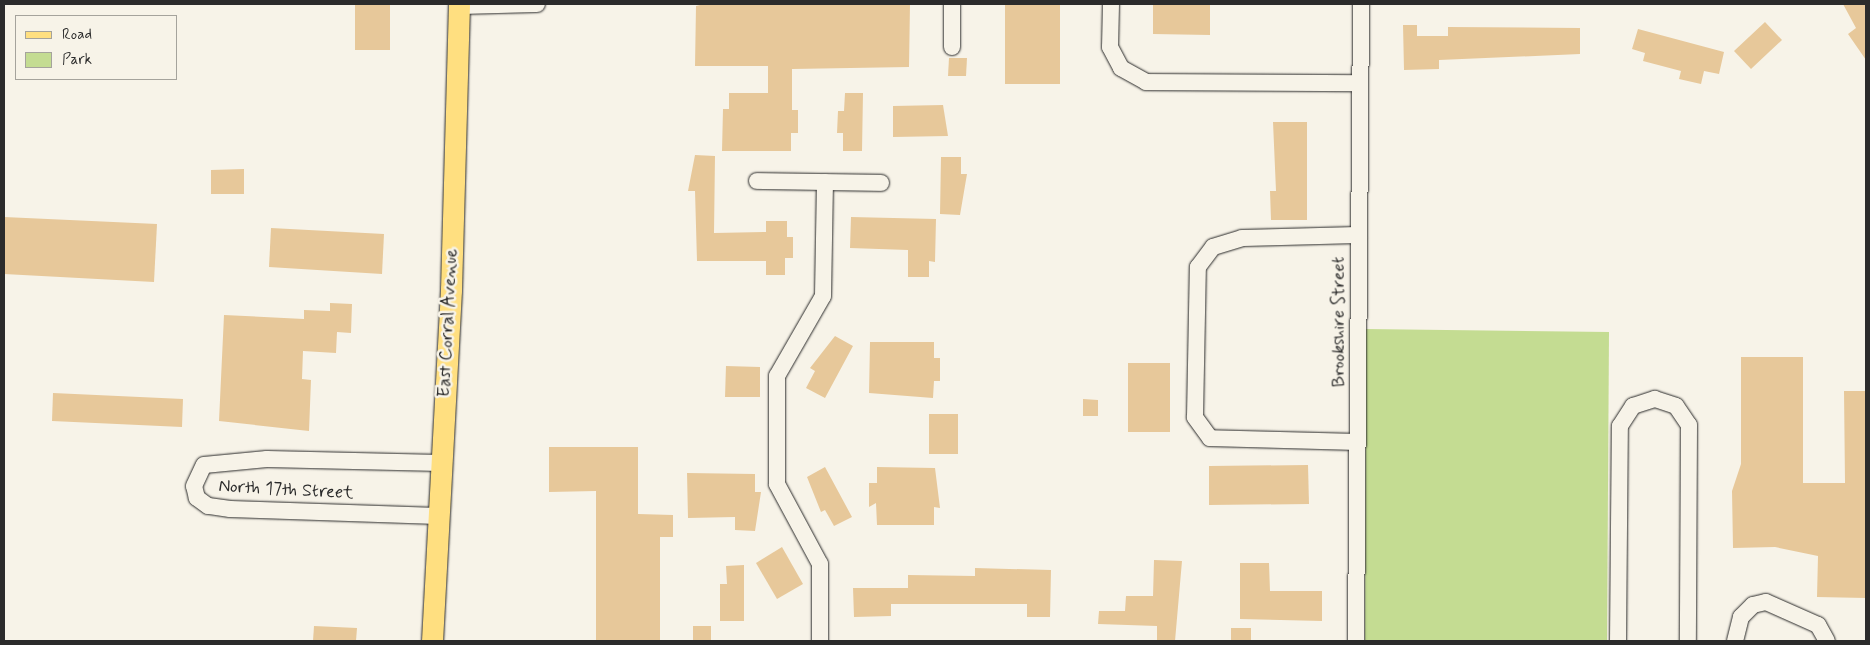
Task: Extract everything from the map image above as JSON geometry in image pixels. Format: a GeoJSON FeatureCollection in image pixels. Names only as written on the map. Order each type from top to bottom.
{"type":"FeatureCollection","features":[{"type":"Feature","properties":{"kind":"main road","name":"East Corral Avenue"},"geometry":{"type":"LineString","coordinates":[[432,641],[459,5]]}},
{"type":"Feature","properties":{"kind":"street"},"geometry":{"type":"LineString","coordinates":[[459,5],[537,4]]}},
{"type":"Feature","properties":{"kind":"street"},"geometry":{"type":"LineString","coordinates":[[952,4],[952,47]]}},
{"type":"Feature","properties":{"kind":"street"},"geometry":{"type":"LineString","coordinates":[[1111,4],[1110,47],[1121,68],[1146,82],[1360,83]]}},
{"type":"Feature","properties":{"kind":"street","name":"Brookshire Street"},"geometry":{"type":"LineString","coordinates":[[1356,641],[1361,4]]}},
{"type":"Feature","properties":{"kind":"street"},"geometry":{"type":"LineString","coordinates":[[758,181],[882,183]]}},
{"type":"Feature","properties":{"kind":"street"},"geometry":{"type":"LineString","coordinates":[[820,641],[820,564],[777,484],[777,376],[823,296],[825,182]]}},
{"type":"Feature","properties":{"kind":"street"},"geometry":{"type":"LineString","coordinates":[[1358,442],[1210,438],[1195,417],[1198,267],[1213,248],[1242,238],[1359,235]]}},
{"type":"Feature","properties":{"kind":"street"},"geometry":{"type":"LineString","coordinates":[[1618,641],[1620,426],[1633,406],[1654,399],[1676,406],[1689,425],[1688,641]]}},
{"type":"Feature","properties":{"kind":"street","name":"North 17th Street"},"geometry":{"type":"LineString","coordinates":[[438,516],[230,509],[208,506],[197,498],[194,486],[204,465],[268,459],[441,463]]}},
{"type":"Feature","properties":{"kind":"street"},"geometry":{"type":"LineString","coordinates":[[1735,641],[1740,617],[1753,605],[1766,602],[1818,625],[1827,641]]}},
{"type":"Feature","properties":{"kind":"green space"},"geometry":{"type":"Polygon","coordinates":[[[1366,329],[1609,332],[1607,641],[1365,641],[1366,329]]]}},
{"type":"Feature","properties":{"kind":"building"},"geometry":{"type":"Polygon","coordinates":[[[355,4],[390,4],[390,50],[355,50],[355,4]]]}},
{"type":"Feature","properties":{"kind":"building"},"geometry":{"type":"Polygon","coordinates":[[[704,4],[910,4],[909,67],[792,69],[792,110],[798,110],[798,133],[791,133],[791,151],[722,151],[723,109],[729,109],[729,93],[768,93],[768,66],[695,66],[696,6],[704,4]]]}},
{"type":"Feature","properties":{"kind":"building"},"geometry":{"type":"Polygon","coordinates":[[[1005,4],[1060,4],[1060,84],[1005,84],[1005,4]]]}},
{"type":"Feature","properties":{"kind":"building"},"geometry":{"type":"Polygon","coordinates":[[[1153,4],[1210,4],[1210,35],[1153,34],[1153,4]]]}},
{"type":"Feature","properties":{"kind":"building"},"geometry":{"type":"Polygon","coordinates":[[[1843,4],[1866,4],[1866,60],[1848,34],[1856,28],[1843,4]]]}},
{"type":"Feature","properties":{"kind":"building"},"geometry":{"type":"Polygon","coordinates":[[[1765,22],[1782,40],[1751,69],[1734,51],[1765,22]]]}},
{"type":"Feature","properties":{"kind":"building"},"geometry":{"type":"Polygon","coordinates":[[[1403,25],[1417,25],[1417,36],[1448,36],[1448,27],[1580,28],[1580,54],[1439,60],[1439,69],[1404,70],[1403,25]]]}},
{"type":"Feature","properties":{"kind":"building"},"geometry":{"type":"Polygon","coordinates":[[[1638,29],[1724,52],[1719,74],[1704,71],[1701,84],[1679,79],[1681,71],[1643,61],[1645,53],[1632,49],[1638,29]]]}},
{"type":"Feature","properties":{"kind":"building"},"geometry":{"type":"Polygon","coordinates":[[[949,58],[967,58],[966,76],[948,76],[949,58]]]}},
{"type":"Feature","properties":{"kind":"building"},"geometry":{"type":"Polygon","coordinates":[[[845,93],[863,93],[862,151],[843,151],[843,133],[837,133],[838,111],[844,111],[845,93]]]}},
{"type":"Feature","properties":{"kind":"building"},"geometry":{"type":"Polygon","coordinates":[[[943,105],[948,136],[893,137],[893,106],[943,105]]]}},
{"type":"Feature","properties":{"kind":"building"},"geometry":{"type":"Polygon","coordinates":[[[1273,122],[1307,122],[1307,220],[1271,220],[1270,191],[1276,191],[1273,122]]]}},
{"type":"Feature","properties":{"kind":"building"},"geometry":{"type":"Polygon","coordinates":[[[695,155],[715,156],[714,233],[766,232],[766,221],[787,221],[787,237],[793,237],[793,258],[785,258],[785,275],[766,275],[766,261],[697,261],[695,191],[688,191],[695,155]]]}},
{"type":"Feature","properties":{"kind":"building"},"geometry":{"type":"Polygon","coordinates":[[[941,157],[961,157],[961,174],[967,174],[960,215],[940,214],[941,157]]]}},
{"type":"Feature","properties":{"kind":"building"},"geometry":{"type":"Polygon","coordinates":[[[244,169],[244,194],[211,194],[211,170],[244,169]]]}},
{"type":"Feature","properties":{"kind":"building"},"geometry":{"type":"Polygon","coordinates":[[[4,217],[157,224],[154,282],[4,274],[4,217]]]}},
{"type":"Feature","properties":{"kind":"building"},"geometry":{"type":"Polygon","coordinates":[[[851,217],[936,219],[935,262],[929,261],[929,277],[908,277],[908,250],[850,248],[851,217]]]}},
{"type":"Feature","properties":{"kind":"building"},"geometry":{"type":"Polygon","coordinates":[[[271,228],[384,234],[382,274],[269,267],[271,228]]]}},
{"type":"Feature","properties":{"kind":"building"},"geometry":{"type":"Polygon","coordinates":[[[330,303],[352,304],[351,333],[337,332],[336,353],[303,351],[302,379],[311,380],[309,431],[219,421],[224,315],[304,319],[304,310],[330,311],[330,303]]]}},
{"type":"Feature","properties":{"kind":"building"},"geometry":{"type":"Polygon","coordinates":[[[835,336],[853,346],[825,398],[806,388],[815,371],[810,368],[835,336]]]}},
{"type":"Feature","properties":{"kind":"building"},"geometry":{"type":"Polygon","coordinates":[[[870,342],[934,342],[934,358],[940,358],[940,381],[934,381],[933,398],[869,393],[870,342]]]}},
{"type":"Feature","properties":{"kind":"building"},"geometry":{"type":"Polygon","coordinates":[[[1741,357],[1803,357],[1803,483],[1845,483],[1844,391],[1866,391],[1866,598],[1817,597],[1818,556],[1775,547],[1733,548],[1732,491],[1741,464],[1741,357]]]}},
{"type":"Feature","properties":{"kind":"building"},"geometry":{"type":"Polygon","coordinates":[[[1128,363],[1170,363],[1170,432],[1128,432],[1128,363]]]}},
{"type":"Feature","properties":{"kind":"building"},"geometry":{"type":"Polygon","coordinates":[[[726,366],[760,367],[760,397],[725,397],[726,366]]]}},
{"type":"Feature","properties":{"kind":"building"},"geometry":{"type":"Polygon","coordinates":[[[53,393],[183,399],[182,427],[52,421],[53,393]]]}},
{"type":"Feature","properties":{"kind":"building"},"geometry":{"type":"Polygon","coordinates":[[[1083,399],[1098,400],[1098,416],[1083,416],[1083,399]]]}},
{"type":"Feature","properties":{"kind":"building"},"geometry":{"type":"Polygon","coordinates":[[[929,414],[958,414],[958,454],[929,454],[929,414]]]}},
{"type":"Feature","properties":{"kind":"building"},"geometry":{"type":"Polygon","coordinates":[[[549,447],[638,447],[638,514],[673,515],[673,537],[660,537],[660,641],[596,641],[596,491],[549,492],[549,447]]]}},
{"type":"Feature","properties":{"kind":"building"},"geometry":{"type":"Polygon","coordinates":[[[1308,465],[1309,504],[1209,505],[1209,466],[1308,465]]]}},
{"type":"Feature","properties":{"kind":"building"},"geometry":{"type":"Polygon","coordinates":[[[825,467],[852,517],[834,526],[825,510],[821,512],[807,477],[825,467]]]}},
{"type":"Feature","properties":{"kind":"building"},"geometry":{"type":"Polygon","coordinates":[[[877,467],[935,468],[940,508],[934,507],[934,525],[877,525],[876,503],[869,507],[869,483],[877,483],[877,467]]]}},
{"type":"Feature","properties":{"kind":"building"},"geometry":{"type":"Polygon","coordinates":[[[687,473],[755,474],[755,492],[761,492],[755,531],[735,530],[735,517],[688,518],[687,473]]]}},
{"type":"Feature","properties":{"kind":"building"},"geometry":{"type":"Polygon","coordinates":[[[782,547],[803,584],[777,599],[756,563],[782,547]]]}},
{"type":"Feature","properties":{"kind":"building"},"geometry":{"type":"Polygon","coordinates":[[[1154,560],[1182,561],[1175,641],[1157,641],[1157,626],[1098,624],[1099,611],[1125,611],[1126,596],[1153,596],[1154,560]]]}},
{"type":"Feature","properties":{"kind":"building"},"geometry":{"type":"Polygon","coordinates":[[[1240,563],[1269,563],[1270,591],[1322,591],[1322,621],[1240,619],[1240,563]]]}},
{"type":"Feature","properties":{"kind":"building"},"geometry":{"type":"Polygon","coordinates":[[[744,565],[744,621],[720,621],[720,584],[727,584],[726,566],[744,565]]]}},
{"type":"Feature","properties":{"kind":"building"},"geometry":{"type":"Polygon","coordinates":[[[975,568],[1051,570],[1050,617],[1027,617],[1027,604],[891,604],[891,616],[854,617],[853,588],[908,588],[908,575],[975,576],[975,568]]]}},
{"type":"Feature","properties":{"kind":"building"},"geometry":{"type":"Polygon","coordinates":[[[314,626],[357,628],[356,641],[313,641],[314,626]]]}},
{"type":"Feature","properties":{"kind":"building"},"geometry":{"type":"Polygon","coordinates":[[[693,626],[711,626],[711,641],[693,641],[693,626]]]}},
{"type":"Feature","properties":{"kind":"building"},"geometry":{"type":"Polygon","coordinates":[[[1231,628],[1251,628],[1251,641],[1231,641],[1231,628]]]}}]}
